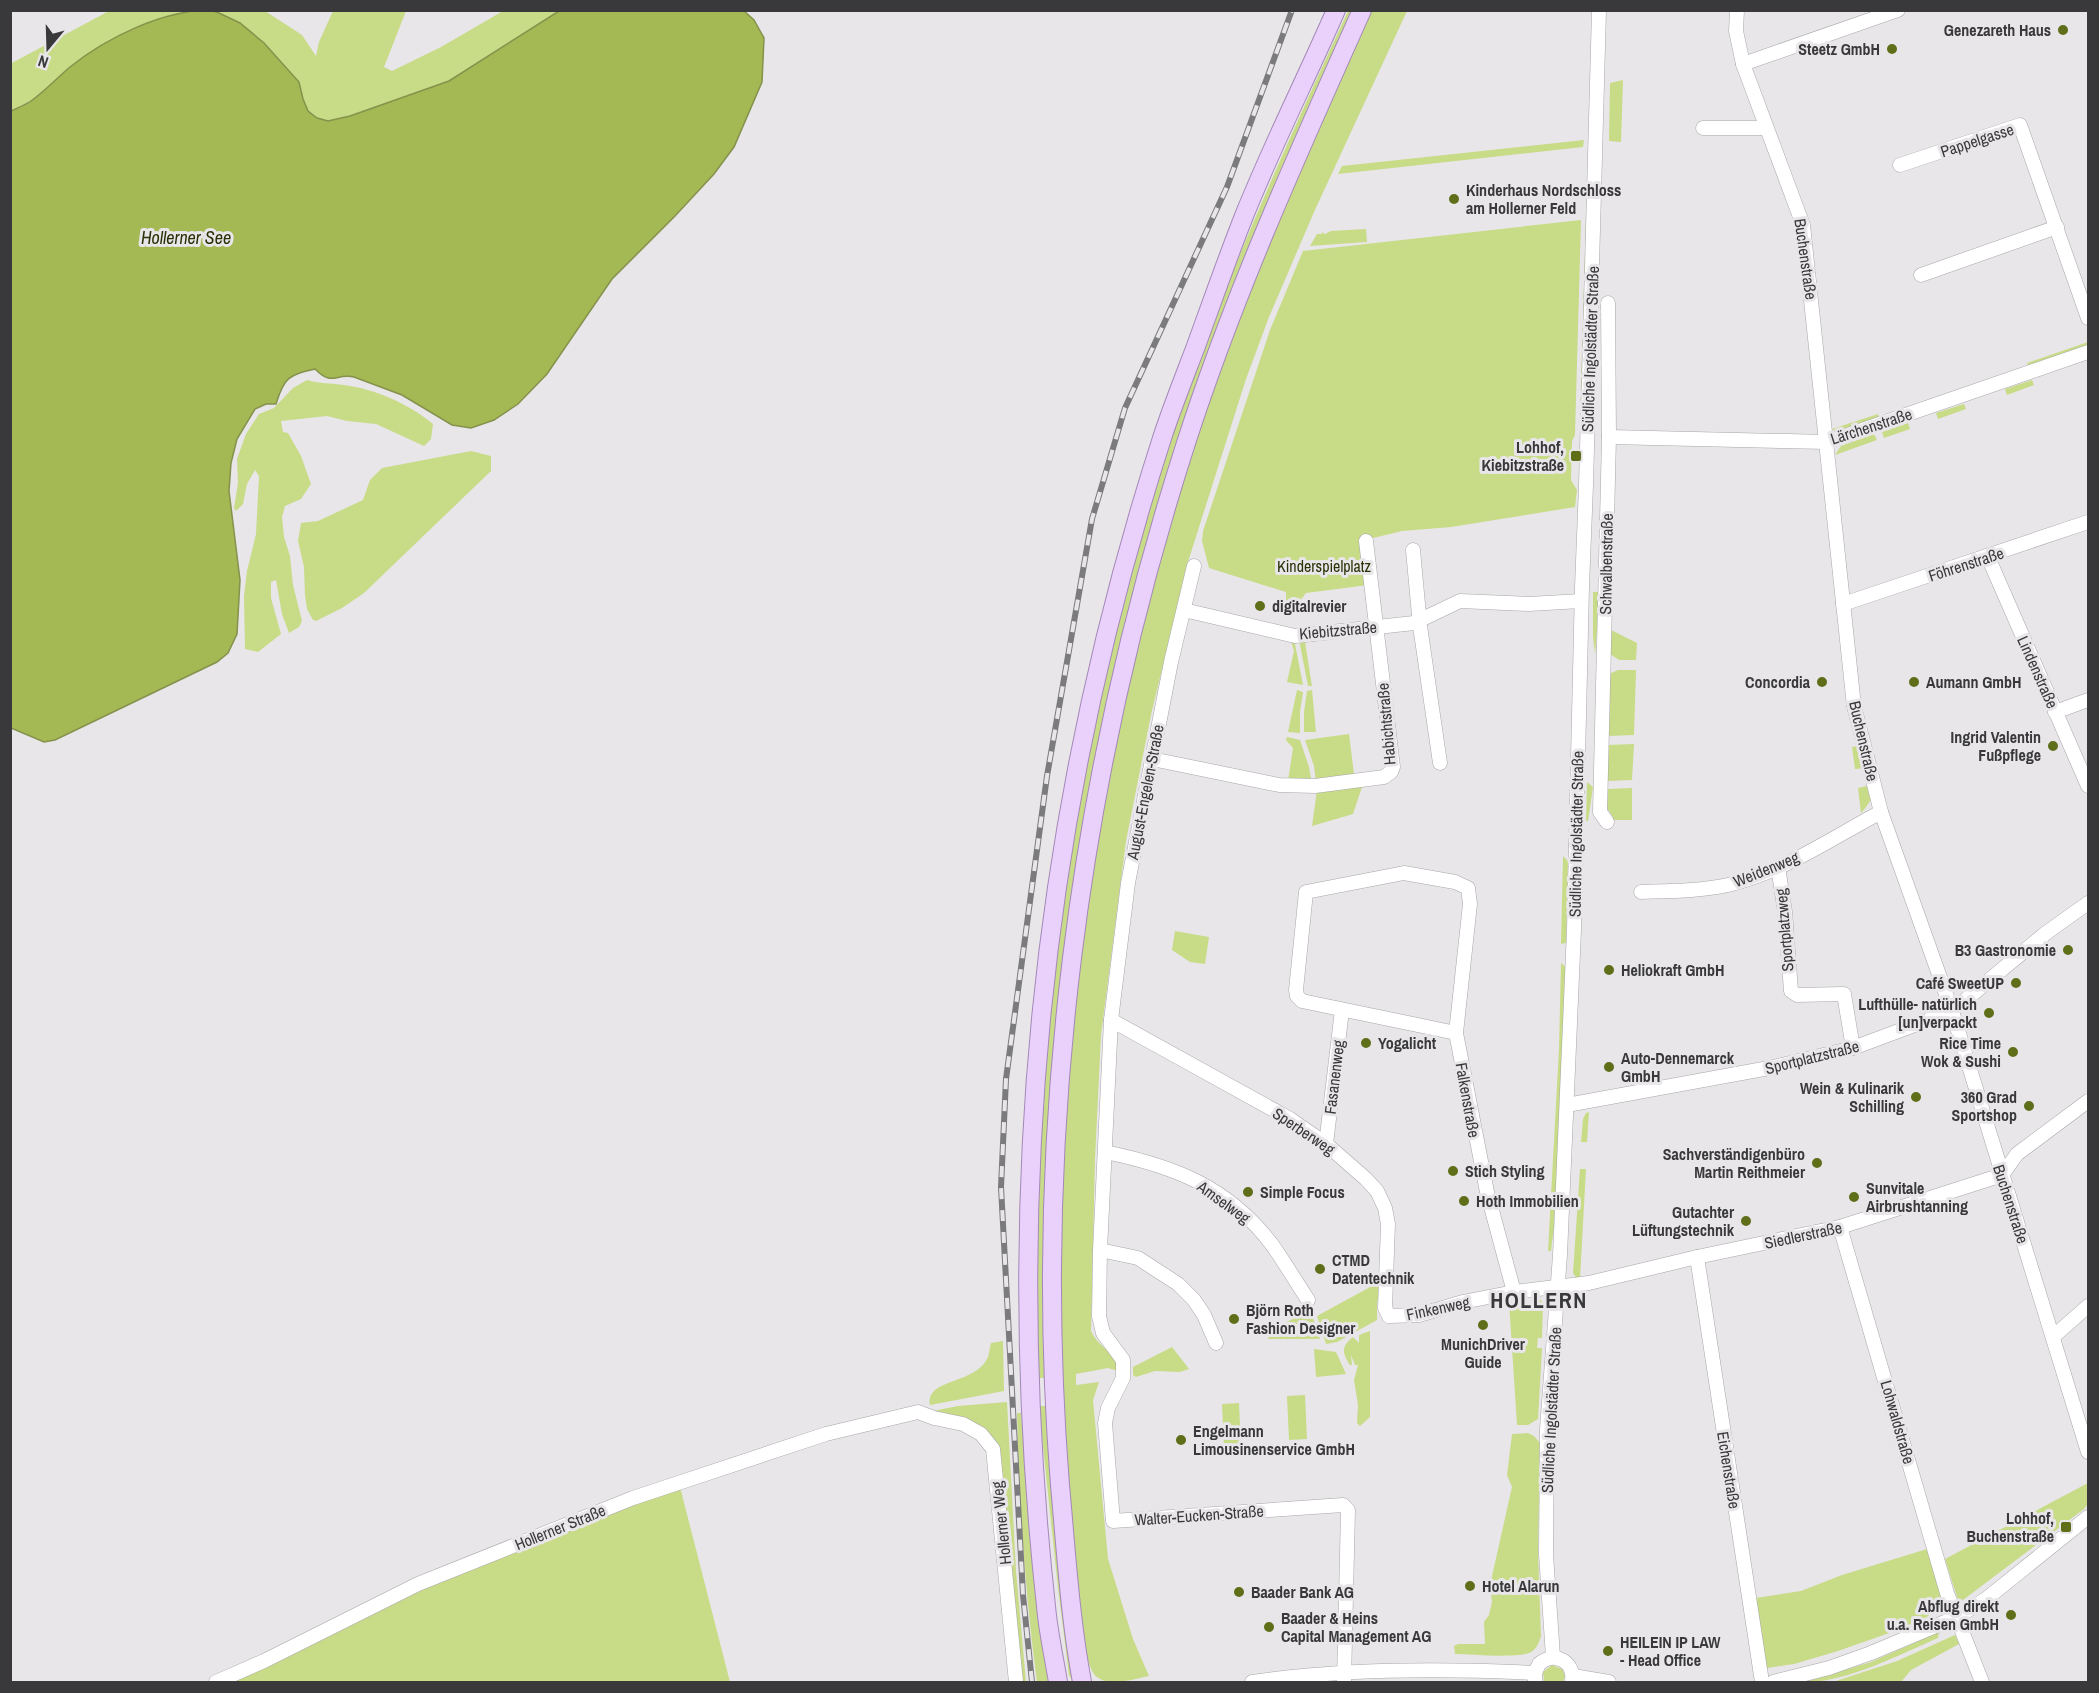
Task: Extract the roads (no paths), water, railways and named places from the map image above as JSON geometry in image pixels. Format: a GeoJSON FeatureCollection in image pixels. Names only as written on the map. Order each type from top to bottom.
{"type":"FeatureCollection","features":[{"type":"Feature","properties":{"kind":"main road"},"geometry":{"type":"LineString","coordinates":[[1058,1683],[1046,1612],[1035,1494],[1027,1258],[1031,1125],[1038,1040],[1058,874],[1078,759],[1100,656],[1126,558],[1164,431],[1245,214],[1336,10]]}},
{"type":"Feature","properties":{"kind":"main road"},"geometry":{"type":"LineString","coordinates":[[1082,1683],[1066,1554],[1055,1413],[1052,1311],[1054,1173],[1060,1066],[1070,969],[1084,874],[1103,763],[1125,658],[1158,533],[1187,439],[1233,308],[1270,217],[1362,10]]}},
{"type":"Feature","properties":{"kind":"street","name":"Südliche Ingolstädter Straße"},"geometry":{"type":"LineString","coordinates":[[1554,1657],[1545,1554],[1547,1429],[1567,1105],[1574,930],[1581,601],[1599,10]]}},
{"type":"Feature","properties":{"kind":"street","name":"Buchenstraße"},"geometry":{"type":"LineString","coordinates":[[1737,10],[1736,31],[1743,64],[1803,225],[1854,706],[1881,812],[1952,1011],[2088,1452]]}},
{"type":"Feature","properties":{"kind":"street"},"geometry":{"type":"LineString","coordinates":[[1743,64],[1898,10]]}},
{"type":"Feature","properties":{"kind":"street","name":"Pappelgasse"},"geometry":{"type":"LineString","coordinates":[[1900,165],[2020,125],[2088,318]]}},
{"type":"Feature","properties":{"kind":"street"},"geometry":{"type":"LineString","coordinates":[[1704,128],[1766,128]]}},
{"type":"Feature","properties":{"kind":"street"},"geometry":{"type":"LineString","coordinates":[[1921,275],[2057,227]]}},
{"type":"Feature","properties":{"kind":"street","name":"Schwalbenstraße"},"geometry":{"type":"LineString","coordinates":[[1607,822],[1599,812],[1609,437],[1608,303]]}},
{"type":"Feature","properties":{"kind":"street","name":"Lärchenstraße"},"geometry":{"type":"LineString","coordinates":[[1609,437],[1827,442],[2088,352]]}},
{"type":"Feature","properties":{"kind":"street","name":"Föhrenstraße"},"geometry":{"type":"LineString","coordinates":[[1843,604],[2088,522]]}},
{"type":"Feature","properties":{"kind":"street","name":"Habichtstraße"},"geometry":{"type":"LineString","coordinates":[[1152,759],[1279,784],[1315,786],[1387,777],[1393,767],[1366,541]]}},
{"type":"Feature","properties":{"kind":"street"},"geometry":{"type":"LineString","coordinates":[[1413,550],[1420,626],[1440,763]]}},
{"type":"Feature","properties":{"kind":"street","name":"Lindenstraße"},"geometry":{"type":"LineString","coordinates":[[1988,557],[2088,786]]}},
{"type":"Feature","properties":{"kind":"street","name":"August-Engelen-Straße"},"geometry":{"type":"LineString","coordinates":[[1111,1020],[1127,886],[1171,662],[1194,566]]}},
{"type":"Feature","properties":{"kind":"street","name":"Kiebitzstraße"},"geometry":{"type":"LineString","coordinates":[[1184,610],[1295,636],[1414,623],[1460,601],[1529,604],[1581,601]]}},
{"type":"Feature","properties":{"kind":"street"},"geometry":{"type":"LineString","coordinates":[[2055,712],[2088,700]]}},
{"type":"Feature","properties":{"kind":"street","name":"Weidenweg"},"geometry":{"type":"LineString","coordinates":[[1641,892],[1728,885],[1778,867],[1881,812]]}},
{"type":"Feature","properties":{"kind":"street","name":"Sportplatzweg"},"geometry":{"type":"LineString","coordinates":[[1778,867],[1785,912],[1791,991],[1797,995],[1844,994],[1854,1048]]}},
{"type":"Feature","properties":{"kind":"street","name":"Falkenstraße"},"geometry":{"type":"LineString","coordinates":[[1342,1010],[1302,1001],[1297,996],[1306,892],[1404,873],[1459,884],[1468,888],[1470,904],[1456,1033],[1485,1185],[1514,1292]]}},
{"type":"Feature","properties":{"kind":"street","name":"Sportplatzstraße"},"geometry":{"type":"LineString","coordinates":[[1567,1105],[1769,1068],[1854,1048],[1952,1011],[2046,933],[2088,903]]}},
{"type":"Feature","properties":{"kind":"street"},"geometry":{"type":"LineString","coordinates":[[1342,1010],[1456,1033]]}},
{"type":"Feature","properties":{"kind":"street","name":"Fasanenweg"},"geometry":{"type":"LineString","coordinates":[[1326,1144],[1342,1010]]}},
{"type":"Feature","properties":{"kind":"street","name":"Sperberweg"},"geometry":{"type":"LineString","coordinates":[[1111,1020],[1290,1119],[1326,1144],[1366,1179],[1377,1191],[1385,1208],[1388,1224],[1385,1308],[1389,1316]]}},
{"type":"Feature","properties":{"kind":"street","name":"Walter-Eucken-Straße"},"geometry":{"type":"LineString","coordinates":[[1111,1020],[1099,1316],[1103,1333],[1123,1360],[1123,1378],[1108,1408],[1105,1423],[1113,1521],[1343,1505],[1348,1510],[1343,1677]]}},
{"type":"Feature","properties":{"kind":"street"},"geometry":{"type":"LineString","coordinates":[[2002,1175],[2017,1154],[2088,1101]]}},
{"type":"Feature","properties":{"kind":"street","name":"Amselweg"},"geometry":{"type":"LineString","coordinates":[[1105,1152],[1162,1166],[1186,1175],[1214,1191],[1241,1211],[1273,1246],[1308,1300]]}},
{"type":"Feature","properties":{"kind":"street","name":"Siedlerstraße"},"geometry":{"type":"LineString","coordinates":[[1557,1286],[1589,1283],[1697,1257],[1840,1227],[2002,1175]]}},
{"type":"Feature","properties":{"kind":"street","name":"Lohwaldstraße"},"geometry":{"type":"LineString","coordinates":[[1840,1227],[1947,1593],[1982,1683]]}},
{"type":"Feature","properties":{"kind":"street"},"geometry":{"type":"LineString","coordinates":[[1100,1250],[1138,1258],[1178,1284],[1194,1300],[1204,1315],[1216,1343]]}},
{"type":"Feature","properties":{"kind":"street","name":"Eichenstraße"},"geometry":{"type":"LineString","coordinates":[[1697,1257],[1762,1683]]}},
{"type":"Feature","properties":{"kind":"street","name":"Finkenweg"},"geometry":{"type":"LineString","coordinates":[[1389,1316],[1419,1315],[1463,1302],[1557,1286]]}},
{"type":"Feature","properties":{"kind":"street"},"geometry":{"type":"LineString","coordinates":[[2054,1336],[2088,1305]]}},
{"type":"Feature","properties":{"kind":"street","name":"Hollerner Straße"},"geometry":{"type":"LineString","coordinates":[[216,1683],[418,1584],[633,1498],[826,1434],[918,1412]]}},
{"type":"Feature","properties":{"kind":"street","name":"Hollerner Weg"},"geometry":{"type":"LineString","coordinates":[[918,1412],[963,1424],[981,1434],[993,1449],[1016,1683]]}},
{"type":"Feature","properties":{"kind":"street"},"geometry":{"type":"LineString","coordinates":[[1773,1683],[1829,1668],[1871,1653],[1957,1617],[1994,1593],[2088,1518]]}},
{"type":"Feature","properties":{"kind":"street"},"geometry":{"type":"LineString","coordinates":[[1252,1683],[1480,1670],[1535,1678],[1539,1664],[1554,1657],[1569,1665],[1572,1679],[1609,1683]]}},
{"type":"Feature","properties":{"kind":"water","name":"Hollerner See"},"geometry":{"type":"Polygon","coordinates":[[[210,10],[240,23],[264,43],[299,82],[308,111],[317,118],[328,121],[350,116],[449,81],[559,11],[744,11],[754,20],[764,38],[762,82],[734,147],[714,174],[612,279],[547,374],[518,404],[494,420],[471,428],[452,425],[402,395],[354,377],[326,377],[315,369],[299,373],[289,379],[282,388],[276,404],[266,404],[255,409],[237,439],[231,463],[229,491],[240,580],[237,634],[228,653],[217,662],[55,740],[44,742],[11,728],[11,111],[31,101],[84,56],[118,36],[155,20],[192,11],[210,10]]]}},
{"type":"Feature","properties":{"kind":"railway"},"geometry":{"type":"LineString","coordinates":[[1032,1682],[1023,1595],[1001,1187],[1006,1079],[1047,776],[1092,519],[1125,408],[1227,187],[1292,10]]}},
{"type":"Feature","properties":{"kind":"place","name":"Genezareth Haus"},"geometry":{"type":"Point","coordinates":[2063,30]}},
{"type":"Feature","properties":{"kind":"place","name":"Steetz GmbH"},"geometry":{"type":"Point","coordinates":[1892,49]}},
{"type":"Feature","properties":{"kind":"place","name":"Kinderhaus Nordschloss am Hollerner Feld"},"geometry":{"type":"Point","coordinates":[1454,199]}},
{"type":"Feature","properties":{"kind":"place","name":"Lohhof, Kiebitzstraße"},"geometry":{"type":"Point","coordinates":[1576,456]}},
{"type":"Feature","properties":{"kind":"place","name":"digitalrevier"},"geometry":{"type":"Point","coordinates":[1260,606]}},
{"type":"Feature","properties":{"kind":"place","name":"Concordia"},"geometry":{"type":"Point","coordinates":[1822,682]}},
{"type":"Feature","properties":{"kind":"place","name":"Aumann GmbH"},"geometry":{"type":"Point","coordinates":[1914,682]}},
{"type":"Feature","properties":{"kind":"place","name":"Ingrid Valentin Fußpflege"},"geometry":{"type":"Point","coordinates":[2053,746]}},
{"type":"Feature","properties":{"kind":"place","name":"B3 Gastronomie"},"geometry":{"type":"Point","coordinates":[2068,950]}},
{"type":"Feature","properties":{"kind":"place","name":"Heliokraft GmbH"},"geometry":{"type":"Point","coordinates":[1609,970]}},
{"type":"Feature","properties":{"kind":"place","name":"Café SweetUP"},"geometry":{"type":"Point","coordinates":[2016,983]}},
{"type":"Feature","properties":{"kind":"place","name":"Lufthülle- natürlich [un]verpackt"},"geometry":{"type":"Point","coordinates":[1989,1013]}},
{"type":"Feature","properties":{"kind":"place","name":"Yogalicht"},"geometry":{"type":"Point","coordinates":[1366,1043]}},
{"type":"Feature","properties":{"kind":"place","name":"Rice Time Wok & Sushi"},"geometry":{"type":"Point","coordinates":[2013,1052]}},
{"type":"Feature","properties":{"kind":"place","name":"Auto-Dennemarck GmbH"},"geometry":{"type":"Point","coordinates":[1609,1067]}},
{"type":"Feature","properties":{"kind":"place","name":"Wein & Kulinarik Schilling"},"geometry":{"type":"Point","coordinates":[1916,1097]}},
{"type":"Feature","properties":{"kind":"place","name":"360 Grad Sportshop"},"geometry":{"type":"Point","coordinates":[2029,1106]}},
{"type":"Feature","properties":{"kind":"place","name":"Sachverständigenbüro Martin Reithmeier"},"geometry":{"type":"Point","coordinates":[1817,1163]}},
{"type":"Feature","properties":{"kind":"place","name":"Stich Styling"},"geometry":{"type":"Point","coordinates":[1453,1171]}},
{"type":"Feature","properties":{"kind":"place","name":"Simple Focus"},"geometry":{"type":"Point","coordinates":[1248,1192]}},
{"type":"Feature","properties":{"kind":"place","name":"Sunvitale Airbrushtanning"},"geometry":{"type":"Point","coordinates":[1854,1197]}},
{"type":"Feature","properties":{"kind":"place","name":"Hoth Immobilien"},"geometry":{"type":"Point","coordinates":[1464,1201]}},
{"type":"Feature","properties":{"kind":"place","name":"Gutachter Lüftungstechnik"},"geometry":{"type":"Point","coordinates":[1746,1221]}},
{"type":"Feature","properties":{"kind":"place","name":"CTMD Datentechnik"},"geometry":{"type":"Point","coordinates":[1320,1269]}},
{"type":"Feature","properties":{"kind":"place","name":"Björn Roth Fashion Designer"},"geometry":{"type":"Point","coordinates":[1234,1319]}},
{"type":"Feature","properties":{"kind":"place","name":"MunichDriver Guide"},"geometry":{"type":"Point","coordinates":[1483,1325]}},
{"type":"Feature","properties":{"kind":"place","name":"Engelmann Limousinenservice GmbH"},"geometry":{"type":"Point","coordinates":[1181,1440]}},
{"type":"Feature","properties":{"kind":"place","name":"Lohhof, Buchenstraße"},"geometry":{"type":"Point","coordinates":[2066,1527]}},
{"type":"Feature","properties":{"kind":"place","name":"Hotel Alarun"},"geometry":{"type":"Point","coordinates":[1470,1586]}},
{"type":"Feature","properties":{"kind":"place","name":"Baader Bank AG"},"geometry":{"type":"Point","coordinates":[1239,1592]}},
{"type":"Feature","properties":{"kind":"place","name":"Abflug direkt u.a. Reisen GmbH"},"geometry":{"type":"Point","coordinates":[2011,1615]}},
{"type":"Feature","properties":{"kind":"place","name":"Baader & Heins Capital Management AG"},"geometry":{"type":"Point","coordinates":[1269,1627]}},
{"type":"Feature","properties":{"kind":"place","name":"HEILEIN IP LAW - Head Office"},"geometry":{"type":"Point","coordinates":[1608,1651]}},
{"type":"Feature","properties":{"kind":"district","name":"HOLLERN"},"geometry":{"type":"Point","coordinates":[1539,1300]}},
{"type":"Feature","properties":{"kind":"park label","name":"Kinderspielplatz"},"geometry":{"type":"Point","coordinates":[1324,566]}}]}
